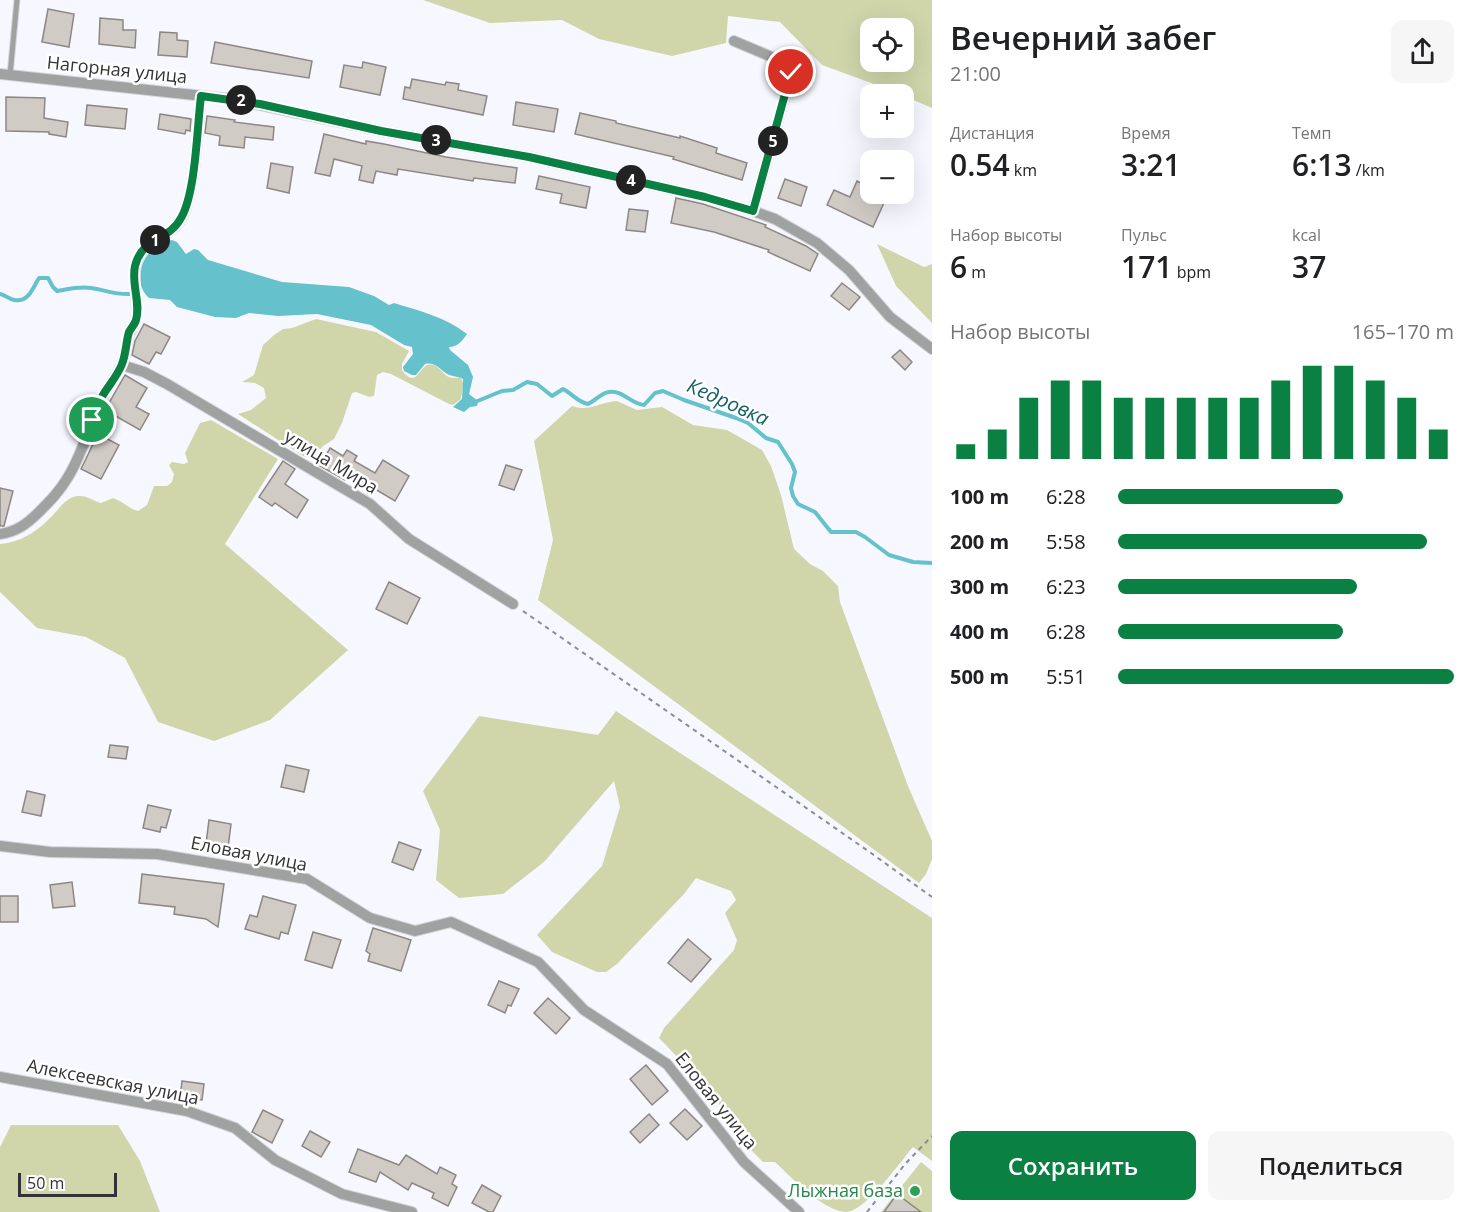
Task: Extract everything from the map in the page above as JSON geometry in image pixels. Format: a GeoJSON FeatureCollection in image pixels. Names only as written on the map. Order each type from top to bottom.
{"type":"FeatureCollection","features":[{"type":"Feature","properties":{"kind":"street"},"geometry":{"type":"LineString","coordinates":[[734,41],[786,63],[791,72],[753,211]]}},
{"type":"Feature","properties":{"kind":"street","name":"Нагорная улица"},"geometry":{"type":"LineString","coordinates":[[5,75],[260,104],[381,131],[529,157],[705,197],[753,211],[775,219],[817,243],[849,270],[890,317],[930,347]]}},
{"type":"Feature","properties":{"kind":"street"},"geometry":{"type":"LineString","coordinates":[[0,534],[22,527],[60,490],[69,476],[103,396],[122,365],[129,333],[136,320],[135,265],[146,245],[171,232],[185,209],[193,171],[201,96]]}},
{"type":"Feature","properties":{"kind":"street","name":"улица Мира"},"geometry":{"type":"LineString","coordinates":[[122,365],[144,372],[167,384],[370,504],[409,539],[513,604]]}},
{"type":"Feature","properties":{"kind":"street","name":"Еловая улица"},"geometry":{"type":"LineString","coordinates":[[0,846],[50,852],[157,854],[307,879],[370,918],[415,932],[451,922],[462,927],[538,962],[584,1010],[667,1064],[744,1162],[799,1212]]}},
{"type":"Feature","properties":{"kind":"street","name":"Алексеевская улица"},"geometry":{"type":"LineString","coordinates":[[0,1077],[187,1111],[235,1128],[275,1160],[342,1194],[412,1212]]}},
{"type":"Feature","properties":{"kind":"lane"},"geometry":{"type":"LineString","coordinates":[[5,75],[17,0]]}},
{"type":"Feature","properties":{"kind":"path"},"geometry":{"type":"LineString","coordinates":[[513,604],[932,897]]}},
{"type":"Feature","properties":{"kind":"path"},"geometry":{"type":"LineString","coordinates":[[867,1212],[906,1163],[932,1136]]}},
{"type":"Feature","properties":{"kind":"green space"},"geometry":{"type":"Polygon","coordinates":[[[423,0],[932,0],[932,108],[914,100],[914,84],[874,84],[822,65],[780,22],[728,16],[726,43],[672,56],[599,39],[562,20],[490,23],[423,0]]]}},
{"type":"Feature","properties":{"kind":"green space"},"geometry":{"type":"Polygon","coordinates":[[[877,244],[924,267],[932,264],[932,323],[896,286],[877,244]]]}},
{"type":"Feature","properties":{"kind":"green space"},"geometry":{"type":"Polygon","coordinates":[[[316,319],[376,332],[409,351],[402,364],[402,370],[411,378],[417,376],[424,367],[430,364],[449,377],[461,378],[463,383],[461,399],[453,405],[449,404],[383,372],[377,375],[374,396],[352,393],[334,439],[323,446],[311,459],[303,456],[238,414],[251,410],[266,398],[264,388],[255,383],[242,382],[254,375],[263,345],[283,329],[316,319]]]}},
{"type":"Feature","properties":{"kind":"green space"},"geometry":{"type":"Polygon","coordinates":[[[617,401],[637,410],[662,407],[693,425],[727,430],[762,450],[771,466],[781,495],[794,549],[810,564],[823,571],[838,586],[840,602],[908,786],[932,841],[932,859],[926,874],[919,883],[538,600],[553,540],[534,441],[572,406],[584,408],[617,401]]]}},
{"type":"Feature","properties":{"kind":"green space"},"geometry":{"type":"Polygon","coordinates":[[[211,420],[278,459],[225,544],[348,650],[270,720],[214,741],[158,722],[125,658],[86,637],[37,628],[0,592],[0,544],[21,539],[33,533],[73,497],[84,496],[101,503],[113,498],[138,511],[147,505],[154,486],[167,486],[172,482],[174,474],[169,465],[172,462],[184,464],[188,462],[185,453],[200,423],[211,420]]]}},
{"type":"Feature","properties":{"kind":"green space"},"geometry":{"type":"Polygon","coordinates":[[[616,711],[932,918],[932,1161],[913,1147],[892,1174],[864,1203],[855,1209],[847,1212],[828,1206],[808,1193],[775,1162],[763,1162],[753,1152],[710,1091],[659,1038],[664,1028],[734,950],[737,940],[725,913],[736,900],[731,891],[696,878],[684,894],[617,964],[606,972],[597,972],[552,952],[537,935],[602,866],[620,807],[614,781],[544,862],[503,894],[459,898],[436,880],[440,830],[423,791],[479,716],[598,735],[616,711]]]}},
{"type":"Feature","properties":{"kind":"green space"},"geometry":{"type":"Polygon","coordinates":[[[11,1125],[118,1125],[140,1161],[160,1212],[0,1212],[0,1147],[11,1125]]]}},
{"type":"Feature","properties":{"kind":"green space","name":"Лыжная база"},"geometry":{"type":"Polygon","coordinates":[[[921,1162],[932,1171],[932,1212],[881,1212],[921,1162]]]}},
{"type":"Feature","properties":{"kind":"water"},"geometry":{"type":"Polygon","coordinates":[[[172,240],[177,242],[186,254],[194,249],[198,250],[208,260],[282,282],[349,287],[374,296],[389,305],[394,303],[450,323],[467,334],[458,344],[449,347],[468,365],[473,377],[469,394],[478,401],[477,406],[470,407],[464,412],[453,407],[462,399],[463,379],[449,375],[433,364],[425,364],[416,375],[404,371],[403,367],[413,354],[412,347],[404,345],[371,325],[317,314],[278,316],[249,313],[236,318],[215,317],[177,307],[170,300],[149,298],[140,281],[143,263],[154,248],[172,240]]]}},
{"type":"Feature","properties":{"kind":"building"},"geometry":{"type":"Polygon","coordinates":[[[48,9],[74,14],[69,47],[42,42],[48,9]]]}},
{"type":"Feature","properties":{"kind":"building"},"geometry":{"type":"Polygon","coordinates":[[[100,18],[123,20],[123,30],[136,30],[135,48],[99,44],[100,18]]]}},
{"type":"Feature","properties":{"kind":"building"},"geometry":{"type":"Polygon","coordinates":[[[160,32],[177,33],[177,40],[188,41],[187,57],[158,55],[160,32]]]}},
{"type":"Feature","properties":{"kind":"building"},"geometry":{"type":"Polygon","coordinates":[[[215,42],[312,61],[309,78],[211,63],[215,42]]]}},
{"type":"Feature","properties":{"kind":"building"},"geometry":{"type":"Polygon","coordinates":[[[363,62],[386,67],[380,95],[340,87],[344,65],[362,68],[363,62]]]}},
{"type":"Feature","properties":{"kind":"building"},"geometry":{"type":"Polygon","coordinates":[[[412,79],[445,85],[446,82],[459,84],[458,90],[487,96],[483,115],[403,99],[405,87],[410,88],[412,79]]]}},
{"type":"Feature","properties":{"kind":"building"},"geometry":{"type":"Polygon","coordinates":[[[6,97],[45,98],[44,118],[68,122],[66,137],[49,134],[49,132],[6,131],[6,97]]]}},
{"type":"Feature","properties":{"kind":"building"},"geometry":{"type":"Polygon","coordinates":[[[516,102],[558,109],[554,132],[513,125],[516,102]]]}},
{"type":"Feature","properties":{"kind":"building"},"geometry":{"type":"Polygon","coordinates":[[[87,105],[127,109],[125,129],[85,125],[87,105]]]}},
{"type":"Feature","properties":{"kind":"building"},"geometry":{"type":"Polygon","coordinates":[[[580,113],[680,138],[680,136],[717,148],[716,153],[747,163],[742,180],[673,159],[674,157],[575,134],[580,113]]]}},
{"type":"Feature","properties":{"kind":"building"},"geometry":{"type":"Polygon","coordinates":[[[160,114],[191,119],[190,131],[186,130],[185,134],[158,129],[160,114]]]}},
{"type":"Feature","properties":{"kind":"building"},"geometry":{"type":"Polygon","coordinates":[[[207,116],[274,127],[273,140],[245,137],[244,148],[219,145],[220,136],[205,133],[207,116]]]}},
{"type":"Feature","properties":{"kind":"building"},"geometry":{"type":"Polygon","coordinates":[[[324,134],[366,144],[366,141],[517,168],[515,183],[474,178],[473,181],[398,169],[397,175],[376,171],[373,183],[359,180],[362,166],[334,159],[330,176],[315,173],[324,134]]]}},
{"type":"Feature","properties":{"kind":"building"},"geometry":{"type":"Polygon","coordinates":[[[271,163],[293,167],[289,193],[267,188],[271,163]]]}},
{"type":"Feature","properties":{"kind":"building"},"geometry":{"type":"Polygon","coordinates":[[[539,176],[590,187],[586,208],[560,203],[562,194],[536,189],[539,176]]]}},
{"type":"Feature","properties":{"kind":"building"},"geometry":{"type":"Polygon","coordinates":[[[785,179],[807,187],[801,206],[778,198],[785,179]]]}},
{"type":"Feature","properties":{"kind":"building"},"geometry":{"type":"Polygon","coordinates":[[[857,181],[860,183],[860,204],[883,204],[873,227],[827,205],[834,190],[850,197],[857,181]]]}},
{"type":"Feature","properties":{"kind":"building"},"geometry":{"type":"Polygon","coordinates":[[[676,198],[703,204],[766,225],[765,227],[818,254],[810,271],[768,252],[769,250],[714,232],[671,223],[676,198]]]}},
{"type":"Feature","properties":{"kind":"building"},"geometry":{"type":"Polygon","coordinates":[[[629,209],[648,211],[645,232],[626,230],[629,209]]]}},
{"type":"Feature","properties":{"kind":"building"},"geometry":{"type":"Polygon","coordinates":[[[842,283],[860,297],[849,310],[831,296],[842,283]]]}},
{"type":"Feature","properties":{"kind":"building"},"geometry":{"type":"Polygon","coordinates":[[[144,324],[170,337],[161,354],[156,352],[149,364],[132,355],[135,341],[144,324]]]}},
{"type":"Feature","properties":{"kind":"building"},"geometry":{"type":"Polygon","coordinates":[[[900,350],[912,362],[905,370],[892,357],[900,350]]]}},
{"type":"Feature","properties":{"kind":"building"},"geometry":{"type":"Polygon","coordinates":[[[125,375],[147,388],[136,407],[149,414],[140,430],[105,410],[125,375]]]}},
{"type":"Feature","properties":{"kind":"building"},"geometry":{"type":"Polygon","coordinates":[[[98,434],[119,445],[101,479],[81,469],[98,434]]]}},
{"type":"Feature","properties":{"kind":"building"},"geometry":{"type":"Polygon","coordinates":[[[330,448],[343,456],[347,450],[357,456],[354,461],[375,473],[383,460],[409,476],[395,501],[360,480],[358,483],[347,477],[345,480],[320,466],[330,448]]]}},
{"type":"Feature","properties":{"kind":"building"},"geometry":{"type":"Polygon","coordinates":[[[283,461],[295,469],[285,484],[308,500],[297,518],[275,503],[272,506],[259,497],[283,461]]]}},
{"type":"Feature","properties":{"kind":"building"},"geometry":{"type":"Polygon","coordinates":[[[506,465],[522,470],[514,490],[499,485],[506,465]]]}},
{"type":"Feature","properties":{"kind":"building"},"geometry":{"type":"Polygon","coordinates":[[[0,488],[13,491],[4,526],[0,526],[0,488]]]}},
{"type":"Feature","properties":{"kind":"building"},"geometry":{"type":"Polygon","coordinates":[[[389,582],[420,598],[407,624],[376,609],[389,582]]]}},
{"type":"Feature","properties":{"kind":"building"},"geometry":{"type":"Polygon","coordinates":[[[110,745],[128,747],[126,759],[108,757],[110,745]]]}},
{"type":"Feature","properties":{"kind":"building"},"geometry":{"type":"Polygon","coordinates":[[[286,765],[309,770],[304,792],[281,787],[286,765]]]}},
{"type":"Feature","properties":{"kind":"building"},"geometry":{"type":"Polygon","coordinates":[[[27,791],[45,795],[41,816],[22,812],[27,791]]]}},
{"type":"Feature","properties":{"kind":"building"},"geometry":{"type":"Polygon","coordinates":[[[148,805],[171,810],[166,828],[161,827],[160,832],[143,828],[148,805]]]}},
{"type":"Feature","properties":{"kind":"building"},"geometry":{"type":"Polygon","coordinates":[[[209,820],[231,824],[228,848],[206,844],[209,820]]]}},
{"type":"Feature","properties":{"kind":"building"},"geometry":{"type":"Polygon","coordinates":[[[399,842],[421,850],[413,870],[392,862],[399,842]]]}},
{"type":"Feature","properties":{"kind":"building"},"geometry":{"type":"Polygon","coordinates":[[[142,874],[224,884],[218,927],[206,919],[174,914],[175,907],[139,903],[142,874]]]}},
{"type":"Feature","properties":{"kind":"building"},"geometry":{"type":"Polygon","coordinates":[[[72,882],[75,906],[53,908],[50,885],[72,882]]]}},
{"type":"Feature","properties":{"kind":"building"},"geometry":{"type":"Polygon","coordinates":[[[0,896],[18,896],[18,922],[0,922],[0,896]]]}},
{"type":"Feature","properties":{"kind":"building"},"geometry":{"type":"Polygon","coordinates":[[[263,896],[296,905],[288,934],[281,932],[279,939],[245,929],[250,915],[257,917],[263,896]]]}},
{"type":"Feature","properties":{"kind":"building"},"geometry":{"type":"Polygon","coordinates":[[[373,928],[411,940],[401,971],[368,961],[370,954],[366,951],[373,928]]]}},
{"type":"Feature","properties":{"kind":"building"},"geometry":{"type":"Polygon","coordinates":[[[313,932],[341,940],[332,968],[305,960],[313,932]]]}},
{"type":"Feature","properties":{"kind":"building"},"geometry":{"type":"Polygon","coordinates":[[[688,939],[711,959],[691,982],[668,963],[688,939]]]}},
{"type":"Feature","properties":{"kind":"building"},"geometry":{"type":"Polygon","coordinates":[[[499,981],[519,989],[505,1013],[488,1005],[499,981]]]}},
{"type":"Feature","properties":{"kind":"building"},"geometry":{"type":"Polygon","coordinates":[[[548,998],[570,1018],[556,1034],[534,1013],[548,998]]]}},
{"type":"Feature","properties":{"kind":"building"},"geometry":{"type":"Polygon","coordinates":[[[646,1065],[668,1091],[652,1105],[630,1079],[646,1065]]]}},
{"type":"Feature","properties":{"kind":"building"},"geometry":{"type":"Polygon","coordinates":[[[182,1081],[204,1084],[202,1100],[180,1097],[182,1081]]]}},
{"type":"Feature","properties":{"kind":"building"},"geometry":{"type":"Polygon","coordinates":[[[685,1109],[702,1126],[687,1140],[670,1123],[685,1109]]]}},
{"type":"Feature","properties":{"kind":"building"},"geometry":{"type":"Polygon","coordinates":[[[263,1110],[283,1120],[272,1143],[252,1132],[263,1110]]]}},
{"type":"Feature","properties":{"kind":"building"},"geometry":{"type":"Polygon","coordinates":[[[649,1114],[659,1125],[640,1143],[630,1132],[649,1114]]]}},
{"type":"Feature","properties":{"kind":"building"},"geometry":{"type":"Polygon","coordinates":[[[310,1131],[330,1142],[321,1157],[302,1146],[310,1131]]]}},
{"type":"Feature","properties":{"kind":"building"},"geometry":{"type":"Polygon","coordinates":[[[358,1149],[399,1165],[406,1155],[437,1174],[440,1167],[456,1175],[452,1184],[457,1187],[448,1206],[432,1198],[434,1193],[412,1183],[408,1190],[380,1172],[376,1182],[349,1172],[358,1149]]]}},
{"type":"Feature","properties":{"kind":"building"},"geometry":{"type":"Polygon","coordinates":[[[482,1185],[501,1196],[493,1212],[472,1203],[482,1185]]]}},
{"type":"Feature","properties":{"kind":"building","name":"Лыжная база"},"geometry":{"type":"Polygon","coordinates":[[[897,1194],[921,1212],[884,1212],[897,1194]]]}},
{"type":"Feature","properties":{"kind":"waterway","name":"Кедровка"},"geometry":{"type":"LineString","coordinates":[[0,294],[14,300],[23,299],[30,294],[39,278],[48,278],[57,291],[87,287],[130,294]]}},
{"type":"Feature","properties":{"kind":"waterway","name":"Кедровка"},"geometry":{"type":"LineString","coordinates":[[475,402],[502,391],[513,390],[527,382],[537,384],[552,396],[563,389],[581,402],[588,404],[603,394],[614,392],[644,405],[655,393],[663,391],[748,423],[766,438],[778,442],[795,472],[791,488],[793,496],[798,504],[815,512],[831,532],[856,532],[889,555],[913,562],[932,563]]}},
{"type":"Feature","properties":{"kind":"place","name":"Лыжная база"},"geometry":{"type":"Point","coordinates":[915,1191]}},
{"type":"Feature","properties":{"kind":"route"},"geometry":{"type":"LineString","coordinates":[[92,420],[103,396],[122,365],[129,333],[136,320],[135,265],[141,251],[146,245],[171,232],[185,209],[193,171],[201,96],[260,104],[381,131],[529,157],[705,197],[753,211],[791,72]]}}]}
